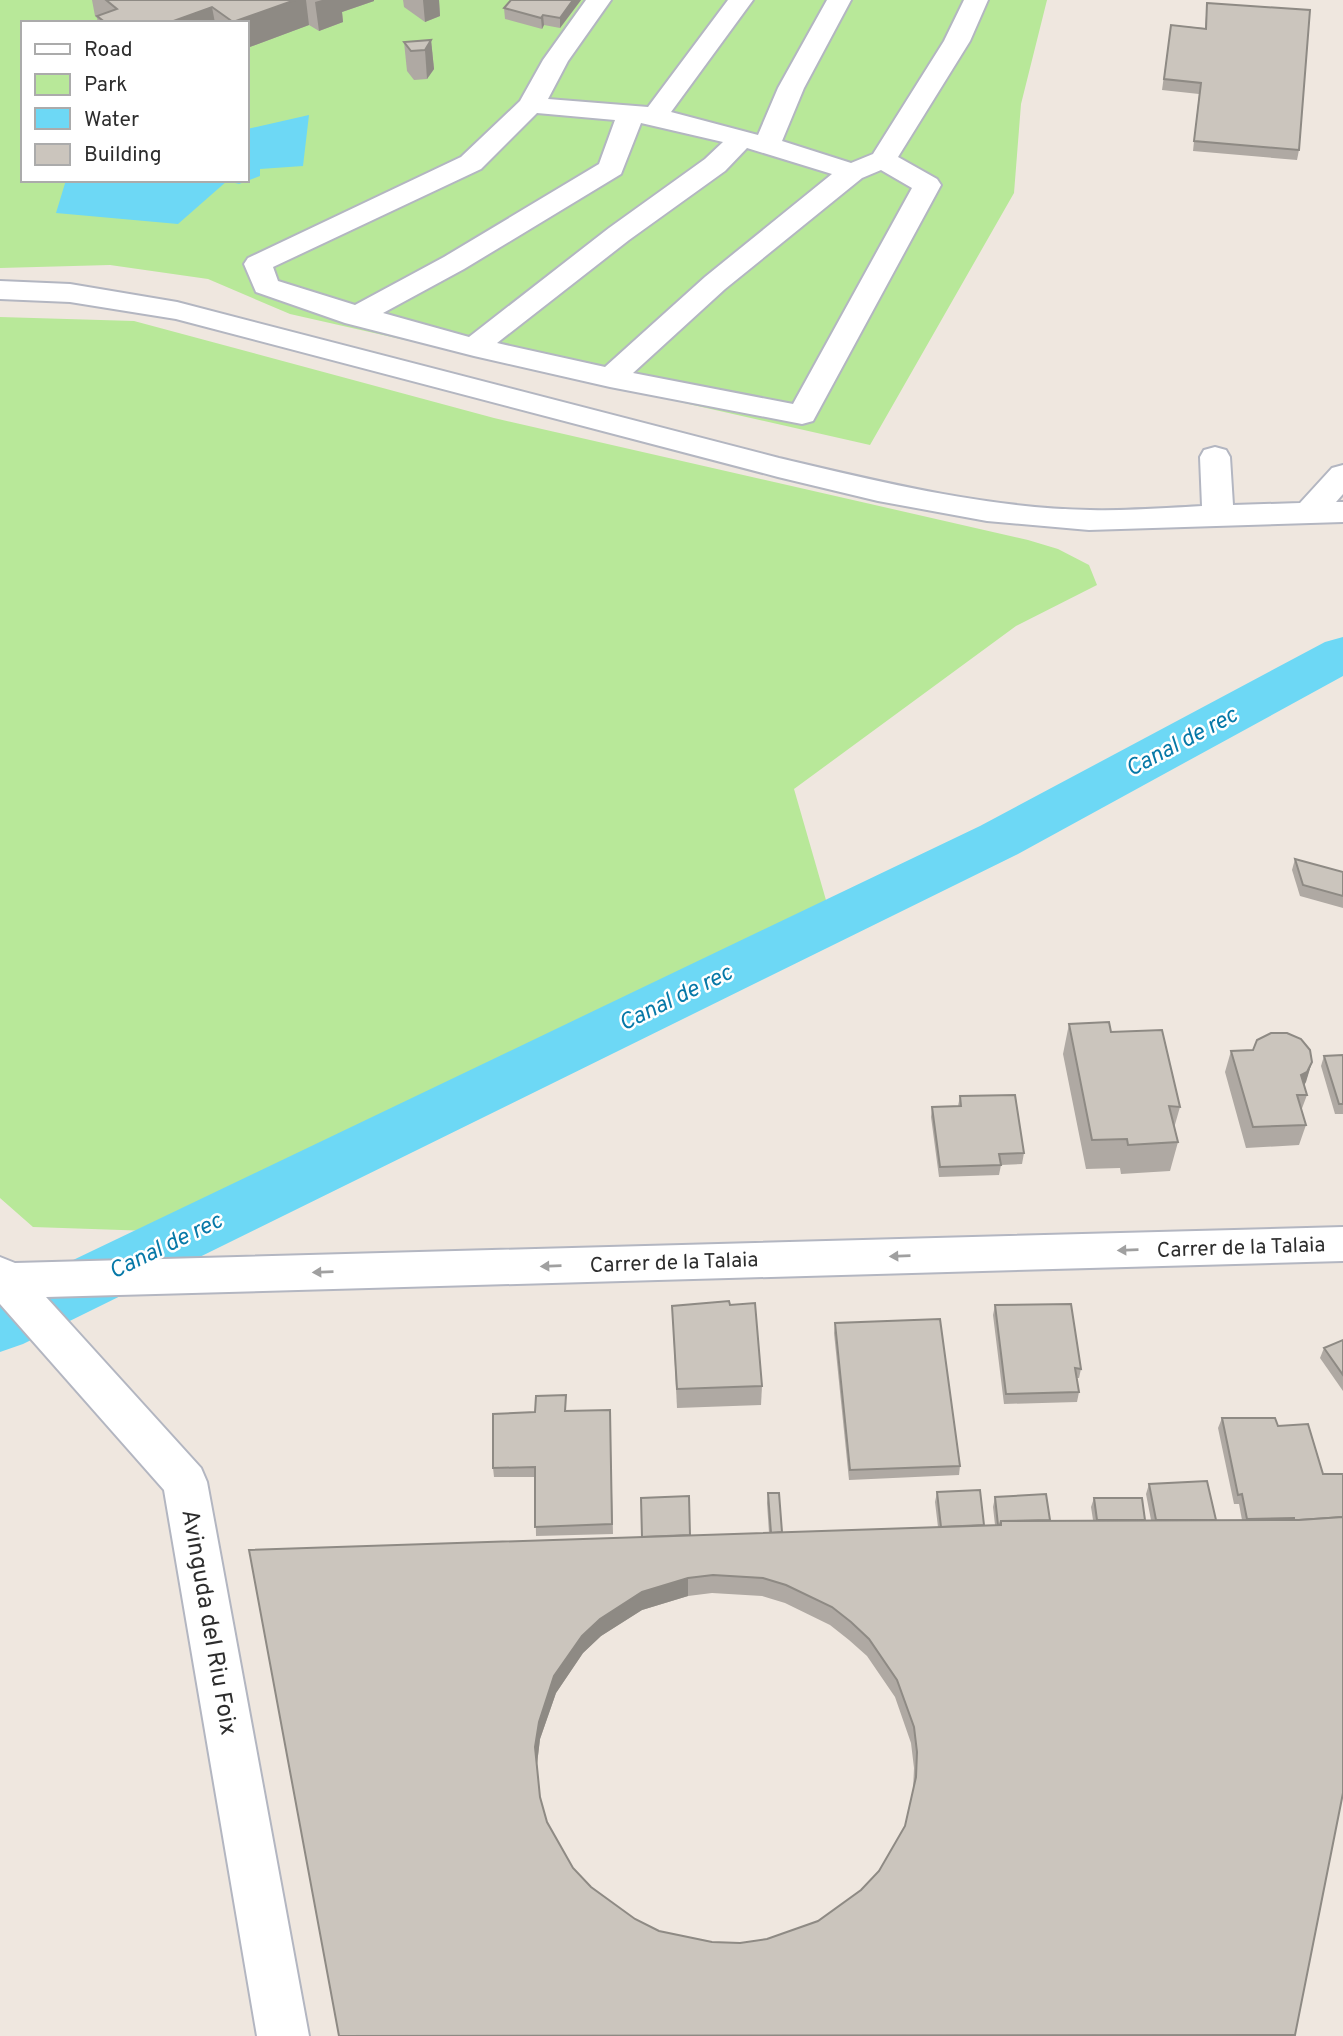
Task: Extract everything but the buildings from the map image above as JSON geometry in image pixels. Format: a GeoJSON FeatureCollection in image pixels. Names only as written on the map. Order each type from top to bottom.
{"type":"FeatureCollection","features":[{"type":"Feature","properties":{"kind":"street"},"geometry":{"type":"LineString","coordinates":[[599,0],[556,60],[531,105],[471,163],[258,264],[266,286],[355,317],[474,347],[610,378],[803,415],[927,185],[883,160]]}},
{"type":"Feature","properties":{"kind":"street"},"geometry":{"type":"LineString","coordinates":[[355,317],[454,264],[611,168],[643,115],[741,0]]}},
{"type":"Feature","properties":{"kind":"street"},"geometry":{"type":"LineString","coordinates":[[474,347],[619,234],[715,165],[754,142],[791,88],[839,0]]}},
{"type":"Feature","properties":{"kind":"street"},"geometry":{"type":"LineString","coordinates":[[610,378],[715,283],[852,172],[883,160],[957,41],[976,0]]}},
{"type":"Feature","properties":{"kind":"street"},"geometry":{"type":"LineString","coordinates":[[531,105],[643,115],[754,142],[852,172]]}},
{"type":"Feature","properties":{"kind":"street"},"geometry":{"type":"LineString","coordinates":[[0,290],[69,293],[177,311],[320,346],[546,409],[878,491],[987,511],[1088,520],[1217,503],[1338,492]]}},
{"type":"Feature","properties":{"kind":"street"},"geometry":{"type":"LineString","coordinates":[[1214,457],[1217,503]]}},
{"type":"Feature","properties":{"kind":"street"},"geometry":{"type":"LineString","coordinates":[[1217,503],[1308,514],[1338,492]]}},
{"type":"Feature","properties":{"kind":"street","name":"Carrer de la Talaia"},"geometry":{"type":"LineString","coordinates":[[3,1278],[1343,1244]]}},
{"type":"Feature","properties":{"kind":"street","name":"Avinguda del Riu Foix"},"geometry":{"type":"LineString","coordinates":[[3,1278],[185,1482],[283,2036]]}},
{"type":"Feature","properties":{"kind":"green space"},"geometry":{"type":"Polygon","coordinates":[[[0,0],[1047,0],[1021,104],[1014,193],[870,445],[290,314],[208,279],[110,265],[0,268],[0,0]]]}},
{"type":"Feature","properties":{"kind":"green space"},"geometry":{"type":"Polygon","coordinates":[[[0,317],[134,321],[494,418],[1028,540],[1058,549],[1089,565],[1097,585],[1016,626],[794,789],[832,921],[239,1234],[33,1227],[0,1198],[0,317]]]}},
{"type":"Feature","properties":{"kind":"water"},"geometry":{"type":"Polygon","coordinates":[[[309,115],[303,166],[260,169],[260,176],[248,181],[248,129],[309,115]]]}},
{"type":"Feature","properties":{"kind":"water"},"geometry":{"type":"Polygon","coordinates":[[[65,182],[226,182],[178,224],[56,213],[65,182]]]}},
{"type":"Feature","properties":{"kind":"waterway","name":"Canal de rec"},"geometry":{"type":"LineString","coordinates":[[0,1325],[999,840],[1343,654]]}}]}
